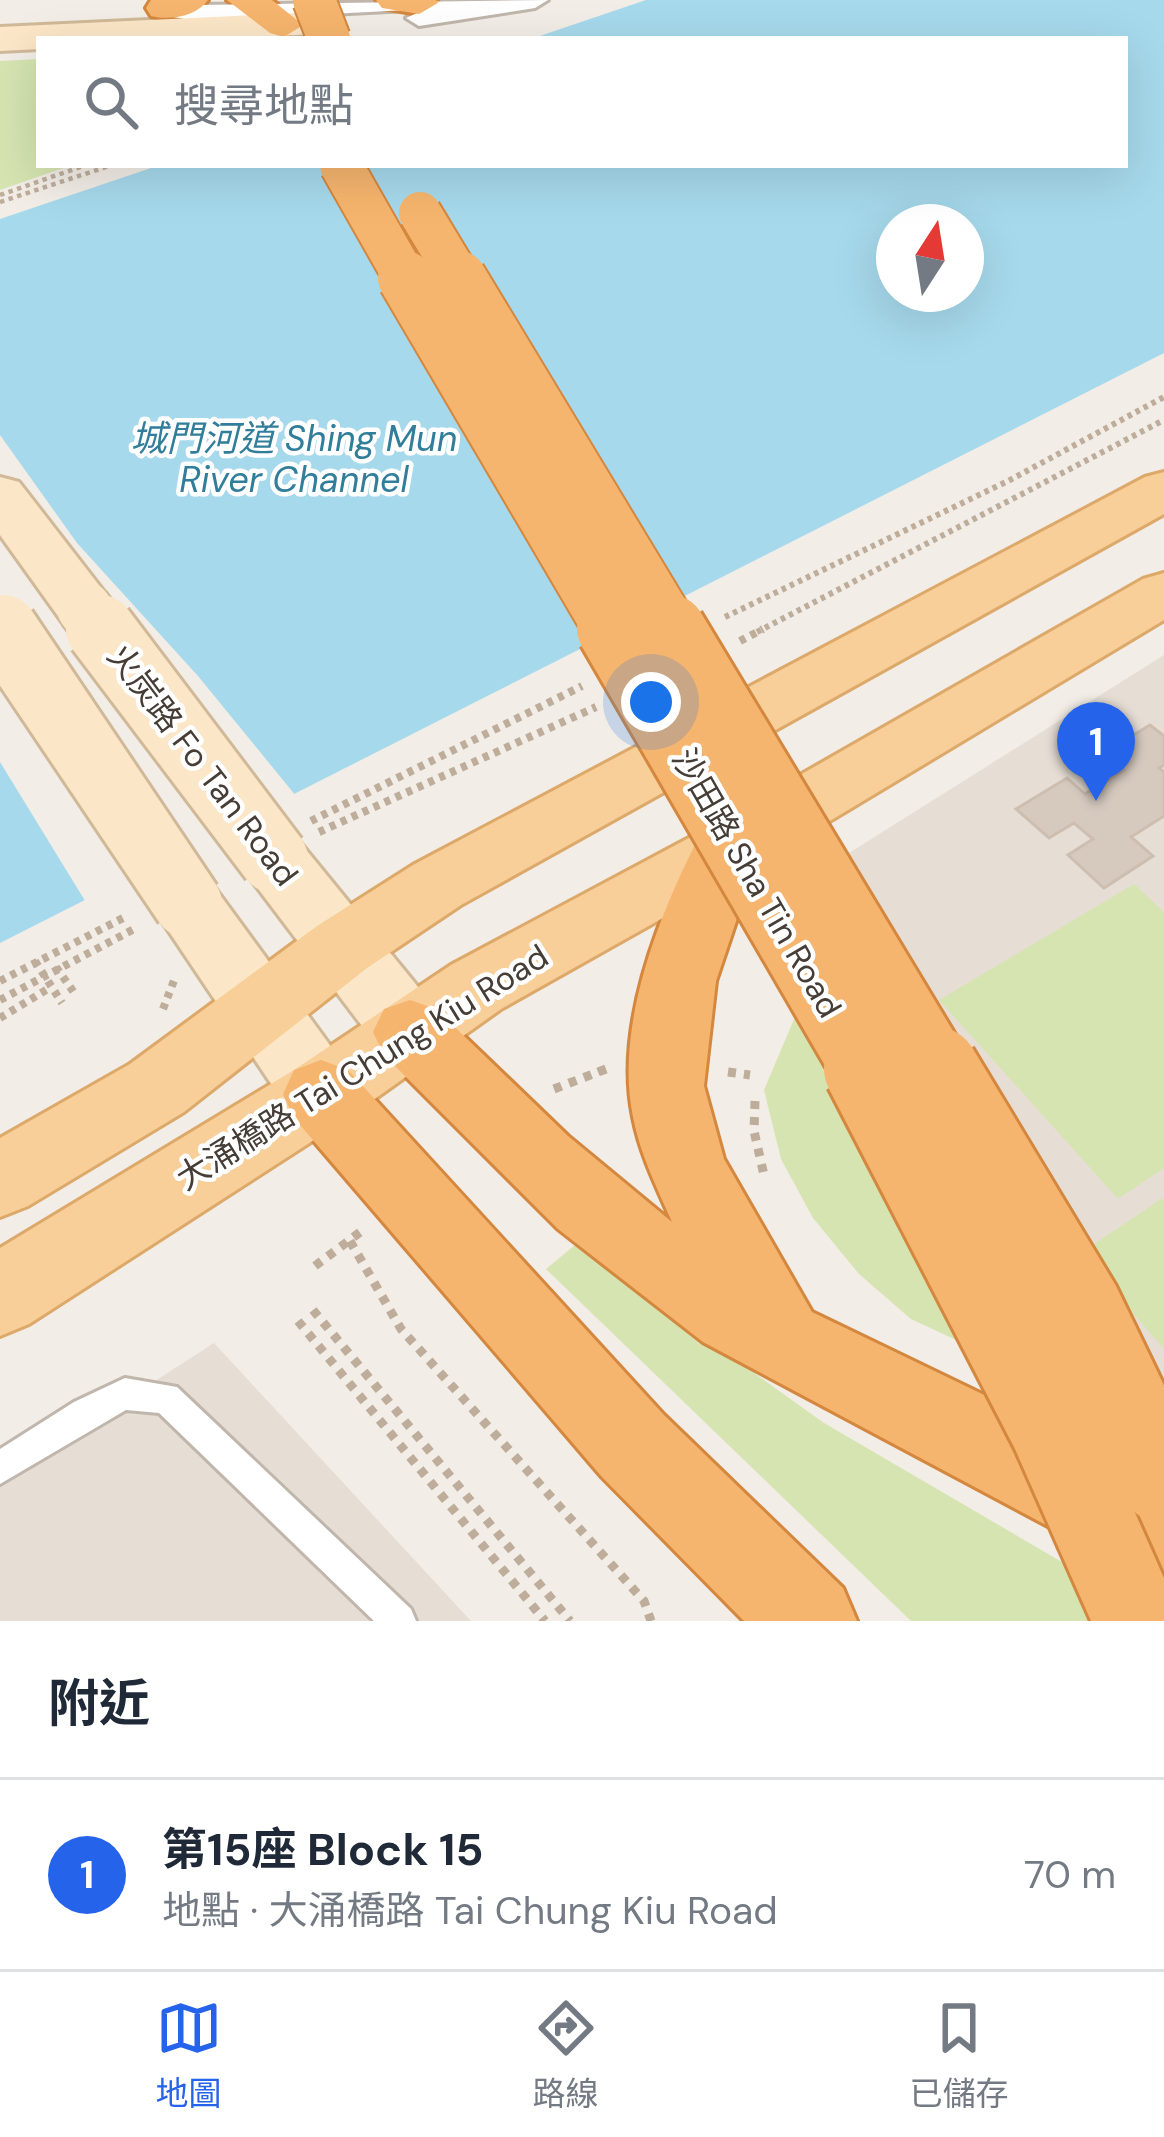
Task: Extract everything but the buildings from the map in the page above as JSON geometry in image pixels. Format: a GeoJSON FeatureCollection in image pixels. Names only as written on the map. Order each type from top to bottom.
{"type":"FeatureCollection","features":[{"type":"Feature","properties":{"kind":"highway","name":"沙田路 Sha Tin Road"},"geometry":{"type":"LineString","coordinates":[[343,168],[824,995],[1012,1336],[1137,1621]]}},
{"type":"Feature","properties":{"kind":"highway","name":"沙田路 Sha Tin Road"},"geometry":{"type":"LineString","coordinates":[[394,168],[1068,1286],[1164,1482]]}},
{"type":"Feature","properties":{"kind":"highway"},"geometry":{"type":"LineString","coordinates":[[726,850],[685,964],[672,1040],[670,1115],[694,1179],[783,1343]]}},
{"type":"Feature","properties":{"kind":"highway"},"geometry":{"type":"LineString","coordinates":[[410,1032],[567,1188],[669,1271],[783,1343],[1071,1486],[1164,1542]]}},
{"type":"Feature","properties":{"kind":"highway"},"geometry":{"type":"LineString","coordinates":[[321,1094],[633,1446],[810,1621]]}},
{"type":"Feature","properties":{"kind":"main road"},"geometry":{"type":"LineString","coordinates":[[0,17],[177,4]]}},
{"type":"Feature","properties":{"kind":"main road"},"geometry":{"type":"LineString","coordinates":[[37,36],[297,15]]}},
{"type":"Feature","properties":{"kind":"main road"},"geometry":{"type":"LineString","coordinates":[[0,39],[36,36]]}},
{"type":"Feature","properties":{"kind":"main road"},"geometry":{"type":"LineString","coordinates":[[0,1180],[158,1088],[342,947],[436,885],[1164,490]]}},
{"type":"Feature","properties":{"kind":"main road","name":"火炭路 Fo Tan Road"},"geometry":{"type":"LineString","coordinates":[[0,495],[274,860],[410,1032]]}},
{"type":"Feature","properties":{"kind":"main road","name":"大涌橋路 Tai Chung Kiu Road"},"geometry":{"type":"LineString","coordinates":[[0,1295],[321,1094],[476,987],[726,850],[1164,593]]}},
{"type":"Feature","properties":{"kind":"main road"},"geometry":{"type":"LineString","coordinates":[[0,624],[165,914],[260,1011],[321,1094]]}},
{"type":"Feature","properties":{"kind":"street"},"geometry":{"type":"LineString","coordinates":[[177,4],[196,13],[445,16],[535,0]]}},
{"type":"Feature","properties":{"kind":"street"},"geometry":{"type":"LineString","coordinates":[[297,15],[421,1]]}},
{"type":"Feature","properties":{"kind":"lane"},"geometry":{"type":"LineString","coordinates":[[0,1468],[85,1413],[124,1394],[166,1398],[399,1621]]}},
{"type":"Feature","properties":{"kind":"path"},"geometry":{"type":"LineString","coordinates":[[0,199],[78,168]]}},
{"type":"Feature","properties":{"kind":"path"},"geometry":{"type":"LineString","coordinates":[[0,199],[102,168]]}},
{"type":"Feature","properties":{"kind":"path"},"geometry":{"type":"LineString","coordinates":[[0,1000],[165,914]]}},
{"type":"Feature","properties":{"kind":"path"},"geometry":{"type":"LineString","coordinates":[[35,962],[62,1003]]}},
{"type":"Feature","properties":{"kind":"path"},"geometry":{"type":"LineString","coordinates":[[56,967],[75,994]]}},
{"type":"Feature","properties":{"kind":"path"},"geometry":{"type":"LineString","coordinates":[[0,1018],[51,987]]}},
{"type":"Feature","properties":{"kind":"path"},"geometry":{"type":"LineString","coordinates":[[754,1131],[755,1101]]}},
{"type":"Feature","properties":{"kind":"path"},"geometry":{"type":"LineString","coordinates":[[315,1266],[350,1241],[401,1329],[644,1601],[651,1621]]}},
{"type":"Feature","properties":{"kind":"path"},"geometry":{"type":"LineString","coordinates":[[313,1310],[570,1621]]}},
{"type":"Feature","properties":{"kind":"path"},"geometry":{"type":"LineString","coordinates":[[298,1321],[545,1621]]}},
{"type":"Feature","properties":{"kind":"shaded area"},"geometry":{"type":"Polygon","coordinates":[[[1164,655],[1164,1383],[849,853],[1164,655]]]}},
{"type":"Feature","properties":{"kind":"shaded area"},"geometry":{"type":"Polygon","coordinates":[[[214,1343],[471,1621],[0,1621],[0,1481],[214,1343]]]}},
{"type":"Feature","properties":{"kind":"green space"},"geometry":{"type":"Polygon","coordinates":[[[36,59],[36,168],[63,168],[0,190],[0,61],[36,59]]]}},
{"type":"Feature","properties":{"kind":"green space"},"geometry":{"type":"Polygon","coordinates":[[[1134,884],[1164,912],[1164,1168],[1118,1199],[939,1000],[1134,884]]]}},
{"type":"Feature","properties":{"kind":"green space"},"geometry":{"type":"Polygon","coordinates":[[[823,951],[982,1352],[911,1319],[859,1274],[813,1218],[781,1159],[764,1090],[823,951]]]}},
{"type":"Feature","properties":{"kind":"green space"},"geometry":{"type":"Polygon","coordinates":[[[1164,1197],[1164,1349],[1081,1253],[1164,1197]]]}},
{"type":"Feature","properties":{"kind":"green space"},"geometry":{"type":"Polygon","coordinates":[[[575,1245],[824,1423],[1163,1621],[911,1621],[546,1269],[575,1245]]]}},
{"type":"Feature","properties":{"kind":"water","name":"城門河道 Shing Mun River Channel"},"geometry":{"type":"Polygon","coordinates":[[[646,0],[1164,0],[1164,353],[0,943],[0,219],[151,168],[1128,168],[1128,36],[540,36],[646,0]]]}},
{"type":"Feature","properties":{"kind":"pier"},"geometry":{"type":"Polygon","coordinates":[[[0,435],[77,543],[198,676],[296,796],[87,904],[0,762],[0,435]]]}},
{"type":"Feature","properties":{"kind":"place","name":"第15座 Block 15"},"geometry":{"type":"Point","coordinates":[1096,801]}}]}
